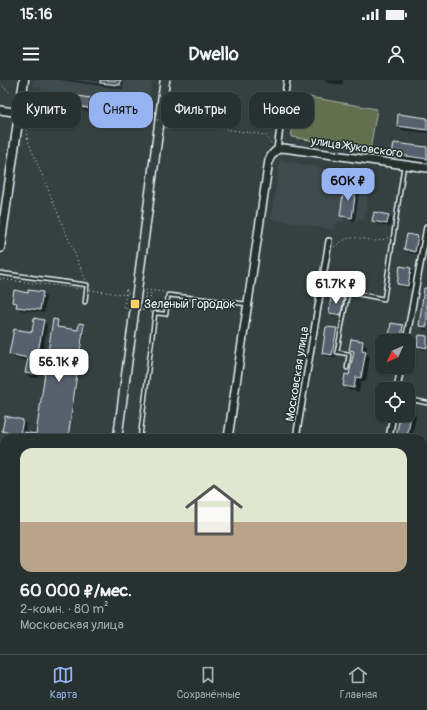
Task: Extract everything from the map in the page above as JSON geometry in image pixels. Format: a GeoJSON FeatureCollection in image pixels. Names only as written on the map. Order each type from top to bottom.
{"type":"FeatureCollection","features":[{"type":"Feature","properties":{"kind":"main road"},"geometry":{"type":"LineString","coordinates":[[24,80],[24,92]]}},
{"type":"Feature","properties":{"kind":"main road"},"geometry":{"type":"LineString","coordinates":[[0,248],[20,128]]}},
{"type":"Feature","properties":{"kind":"street"},"geometry":{"type":"LineString","coordinates":[[229,434],[269,160],[271,155],[280,149],[287,80]]}},
{"type":"Feature","properties":{"kind":"street"},"geometry":{"type":"LineString","coordinates":[[0,110],[12,111]]}},
{"type":"Feature","properties":{"kind":"street","name":"улица Жуковского"},"geometry":{"type":"LineString","coordinates":[[280,149],[427,168]]}},
{"type":"Feature","properties":{"kind":"street"},"geometry":{"type":"LineString","coordinates":[[407,334],[427,227]]}},
{"type":"Feature","properties":{"kind":"street","name":"Московская улица"},"geometry":{"type":"LineString","coordinates":[[297,434],[329,241]]}},
{"type":"Feature","properties":{"kind":"street"},"geometry":{"type":"LineString","coordinates":[[390,434],[392,422]]}},
{"type":"Feature","properties":{"kind":"lane"},"geometry":{"type":"LineString","coordinates":[[347,368],[349,354],[338,352],[348,292],[384,299],[404,165]]}},
{"type":"Feature","properties":{"kind":"lane"},"geometry":{"type":"LineString","coordinates":[[0,273],[87,285],[85,302]]}},
{"type":"Feature","properties":{"kind":"lane"},"geometry":{"type":"LineString","coordinates":[[140,434],[155,313],[166,314],[168,295],[247,304]]}},
{"type":"Feature","properties":{"kind":"lane"},"geometry":{"type":"LineString","coordinates":[[415,400],[427,403]]}},
{"type":"Feature","properties":{"kind":"path"},"geometry":{"type":"LineString","coordinates":[[0,83],[12,95]]}},
{"type":"Feature","properties":{"kind":"path"},"geometry":{"type":"LineString","coordinates":[[81,108],[147,118],[146,125],[148,125],[149,119],[167,121],[166,128],[170,129],[171,121],[265,136],[280,149]]}},
{"type":"Feature","properties":{"kind":"path"},"geometry":{"type":"LineString","coordinates":[[26,128],[28,141],[87,285]]}},
{"type":"Feature","properties":{"kind":"path"},"geometry":{"type":"LineString","coordinates":[[327,252],[342,241],[350,238],[382,241],[394,234]]}},
{"type":"Feature","properties":{"kind":"path"},"geometry":{"type":"LineString","coordinates":[[0,279],[87,290],[128,295],[128,290],[126,290],[124,308],[143,310],[146,290],[165,292]]}},
{"type":"Feature","properties":{"kind":"path"},"geometry":{"type":"LineString","coordinates":[[152,291],[149,312],[155,313]]}},
{"type":"Feature","properties":{"kind":"path"},"geometry":{"type":"LineString","coordinates":[[150,308],[167,309]]}},
{"type":"Feature","properties":{"kind":"shaded area"},"geometry":{"type":"Polygon","coordinates":[[[34,80],[152,80],[150,92],[89,92],[89,108],[81,107],[81,92],[40,92],[41,87],[33,86],[34,80]]]}},
{"type":"Feature","properties":{"kind":"shaded area"},"geometry":{"type":"Polygon","coordinates":[[[280,160],[371,177],[364,220],[338,222],[335,230],[271,219],[280,160]]]}},
{"type":"Feature","properties":{"kind":"green space"},"geometry":{"type":"Polygon","coordinates":[[[314,98],[377,109],[370,150],[291,137],[292,128],[314,128],[314,98]]]}},
{"type":"Feature","properties":{"kind":"building"},"geometry":{"type":"Polygon","coordinates":[[[100,80],[121,80],[120,85],[100,83],[100,80]]]}},
{"type":"Feature","properties":{"kind":"building"},"geometry":{"type":"Polygon","coordinates":[[[81,97],[89,98],[89,108],[81,107],[81,97]]]}},
{"type":"Feature","properties":{"kind":"building"},"geometry":{"type":"Polygon","coordinates":[[[398,114],[427,118],[427,130],[397,126],[398,114]]]}},
{"type":"Feature","properties":{"kind":"building"},"geometry":{"type":"Polygon","coordinates":[[[394,143],[427,147],[427,159],[392,154],[394,143]]]}},
{"type":"Feature","properties":{"kind":"building"},"geometry":{"type":"Polygon","coordinates":[[[344,187],[356,189],[352,218],[340,216],[344,187]]]}},
{"type":"Feature","properties":{"kind":"building"},"geometry":{"type":"Polygon","coordinates":[[[374,212],[389,215],[387,224],[372,221],[374,212]]]}},
{"type":"Feature","properties":{"kind":"building"},"geometry":{"type":"Polygon","coordinates":[[[407,234],[418,236],[415,252],[404,249],[407,234]]]}},
{"type":"Feature","properties":{"kind":"building"},"geometry":{"type":"Polygon","coordinates":[[[400,266],[411,268],[408,286],[397,284],[400,266]]]}},
{"type":"Feature","properties":{"kind":"building"},"geometry":{"type":"Polygon","coordinates":[[[424,288],[427,288],[427,327],[419,326],[424,288]]]}},
{"type":"Feature","properties":{"kind":"building"},"geometry":{"type":"Polygon","coordinates":[[[14,290],[28,293],[28,290],[43,292],[40,310],[16,307],[17,303],[12,302],[14,290]]]}},
{"type":"Feature","properties":{"kind":"building"},"geometry":{"type":"Polygon","coordinates":[[[331,296],[344,298],[341,315],[329,313],[331,296]]]}},
{"type":"Feature","properties":{"kind":"building"},"geometry":{"type":"Polygon","coordinates":[[[34,318],[44,320],[34,374],[25,373],[28,358],[9,354],[14,329],[32,332],[34,318]]]}},
{"type":"Feature","properties":{"kind":"building"},"geometry":{"type":"Polygon","coordinates":[[[53,319],[58,320],[57,327],[78,330],[79,323],[84,324],[69,434],[36,434],[53,319]]]}},
{"type":"Feature","properties":{"kind":"building"},"geometry":{"type":"Polygon","coordinates":[[[391,323],[403,325],[402,334],[389,334],[391,323]]]}},
{"type":"Feature","properties":{"kind":"building"},"geometry":{"type":"Polygon","coordinates":[[[326,327],[337,328],[332,355],[322,353],[326,327]]]}},
{"type":"Feature","properties":{"kind":"building"},"geometry":{"type":"Polygon","coordinates":[[[419,335],[427,336],[427,348],[417,346],[419,335]]]}},
{"type":"Feature","properties":{"kind":"building"},"geometry":{"type":"Polygon","coordinates":[[[351,339],[363,341],[362,350],[366,351],[361,378],[356,377],[354,388],[343,386],[345,374],[349,375],[354,351],[349,350],[351,339]]]}},
{"type":"Feature","properties":{"kind":"building"},"geometry":{"type":"Polygon","coordinates":[[[5,416],[23,420],[20,434],[2,431],[5,416]]]}},
{"type":"Feature","properties":{"kind":"building"},"geometry":{"type":"Polygon","coordinates":[[[399,422],[410,422],[408,434],[397,434],[399,422]]]}},
{"type":"Feature","properties":{"kind":"building"},"geometry":{"type":"Polygon","coordinates":[[[23,432],[36,434],[23,434],[23,432]]]}},
{"type":"Feature","properties":{"kind":"railway"},"geometry":{"type":"LineString","coordinates":[[114,434],[160,80]]}},
{"type":"Feature","properties":{"kind":"railway"},"geometry":{"type":"LineString","coordinates":[[123,434],[170,80]]}},
{"type":"Feature","properties":{"kind":"place","name":"Зеленый Городок"},"geometry":{"type":"Point","coordinates":[135,304]}}]}
